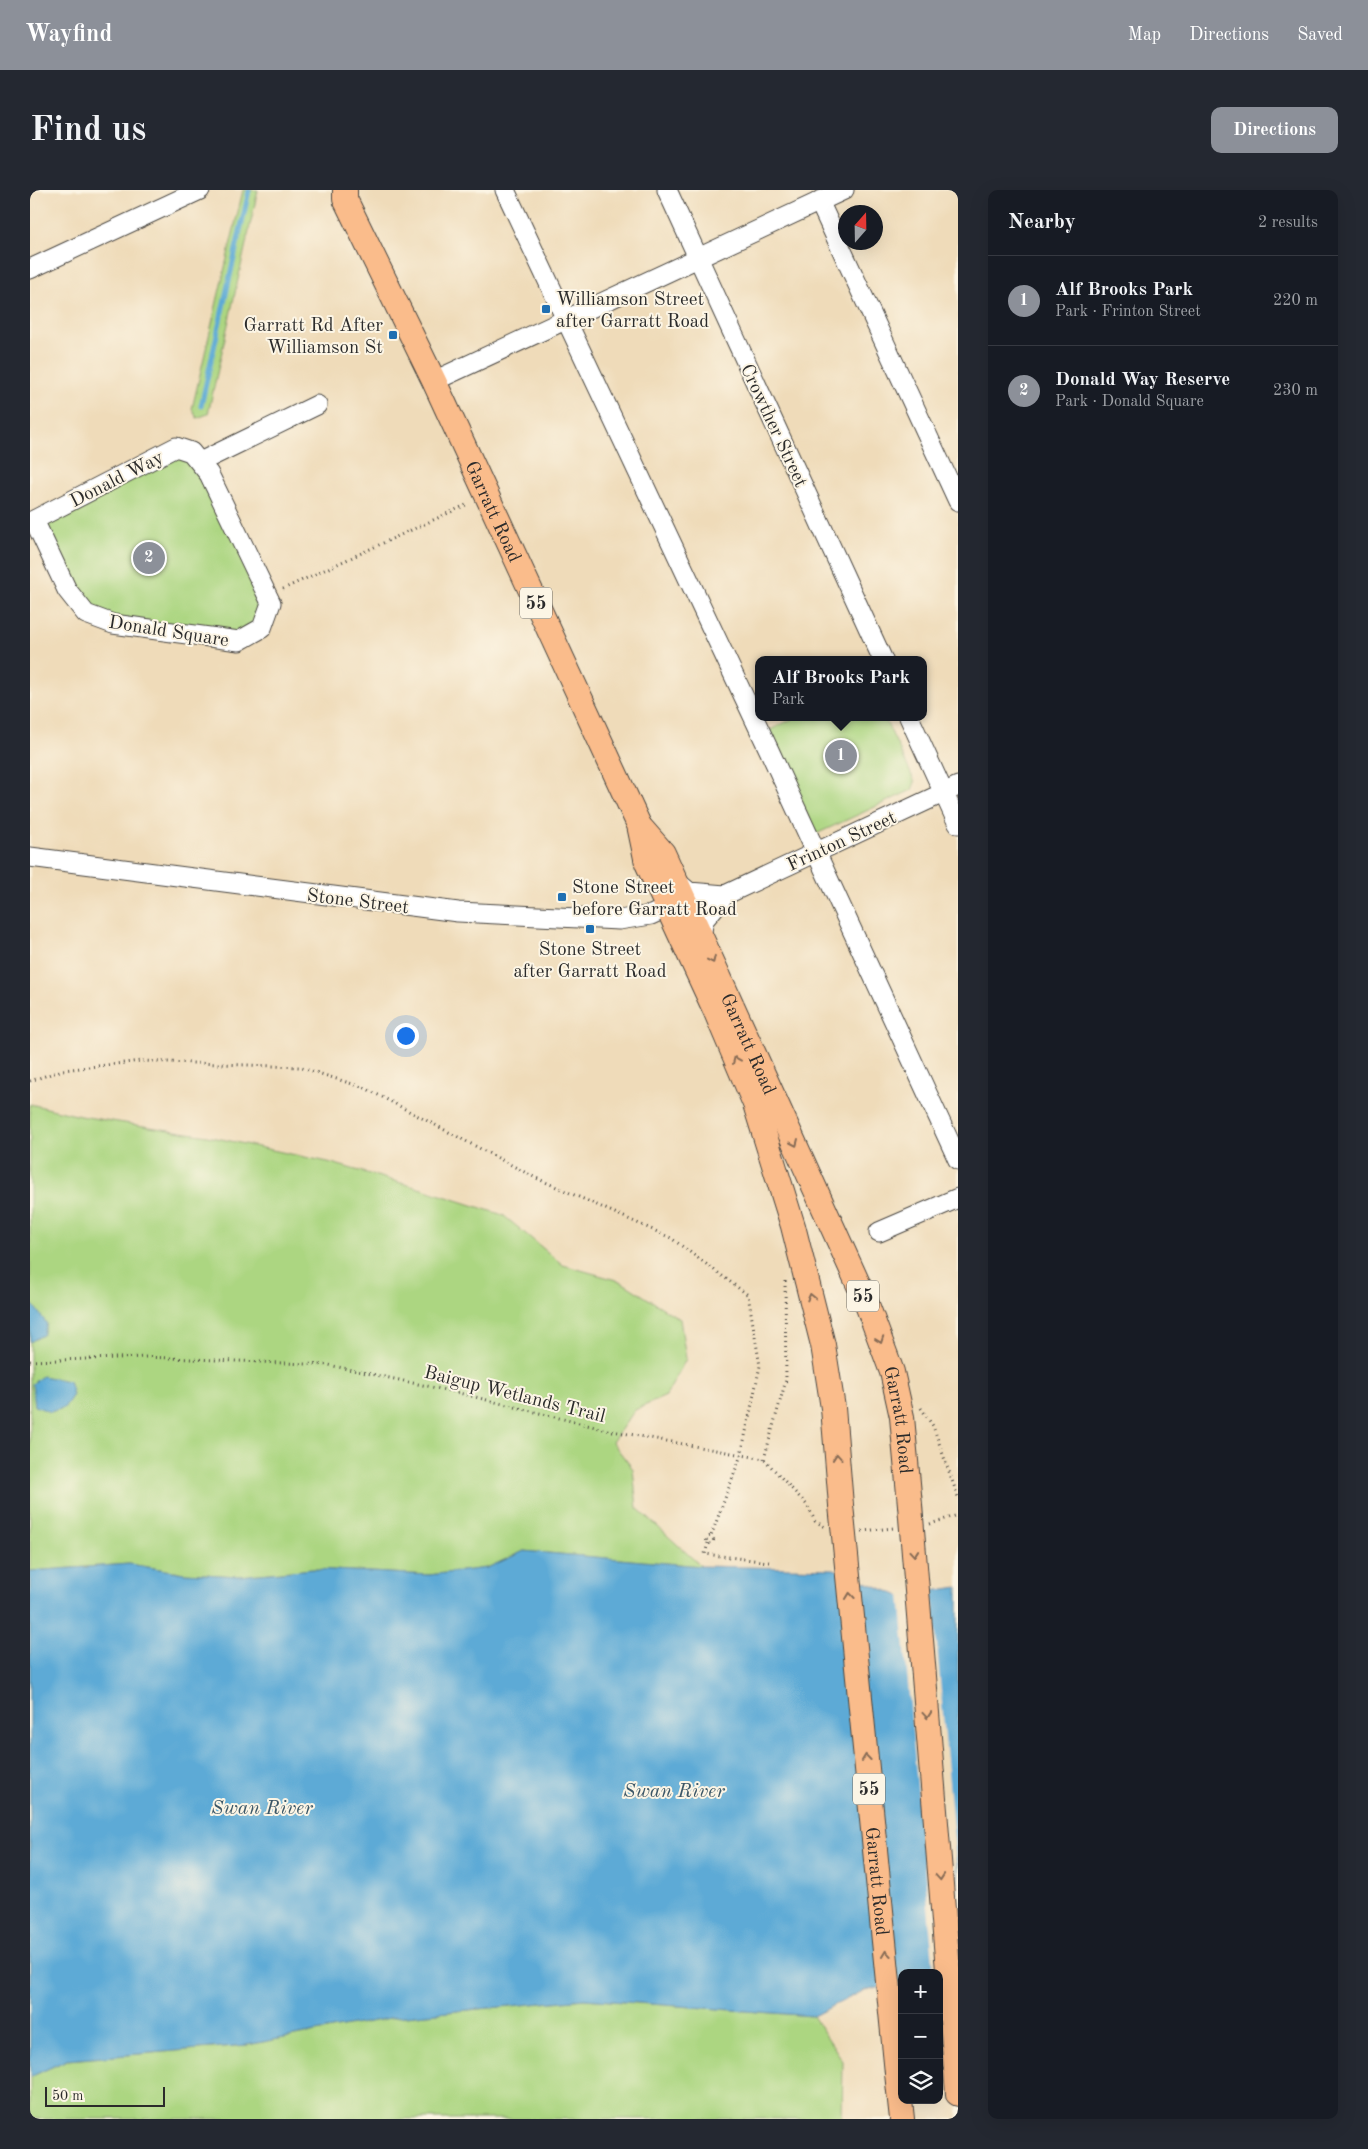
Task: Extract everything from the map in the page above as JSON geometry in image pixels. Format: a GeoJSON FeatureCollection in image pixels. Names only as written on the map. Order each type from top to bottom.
{"type":"FeatureCollection","features":[{"type":"Feature","properties":{"kind":"main road","name":"Garratt Road"},"geometry":{"type":"LineString","coordinates":[[341,193],[434,381],[639,825],[647,862],[675,896],[701,936],[865,1299],[892,1372],[902,1417],[958,2094]]}},
{"type":"Feature","properties":{"kind":"main road","name":"Garratt Road"},"geometry":{"type":"LineString","coordinates":[[675,896],[715,1010],[756,1104],[793,1226],[824,1354],[833,1408],[841,1506],[902,2119]]}},
{"type":"Feature","properties":{"kind":"street"},"geometry":{"type":"LineString","coordinates":[[30,269],[200,190]]}},
{"type":"Feature","properties":{"kind":"street"},"geometry":{"type":"LineString","coordinates":[[505,190],[755,720]]}},
{"type":"Feature","properties":{"kind":"street","name":"Crowther Street"},"geometry":{"type":"LineString","coordinates":[[667,190],[881,656]]}},
{"type":"Feature","properties":{"kind":"street"},"geometry":{"type":"LineString","coordinates":[[434,381],[844,190]]}},
{"type":"Feature","properties":{"kind":"street"},"geometry":{"type":"LineString","coordinates":[[819,201],[958,501]]}},
{"type":"Feature","properties":{"kind":"street"},"geometry":{"type":"LineString","coordinates":[[268,597],[209,474],[200,462],[317,405]]}},
{"type":"Feature","properties":{"kind":"street","name":"Donald Way"},"geometry":{"type":"LineString","coordinates":[[32,521],[176,447],[191,452],[200,462]]}},
{"type":"Feature","properties":{"kind":"street","name":"Donald Square"},"geometry":{"type":"LineString","coordinates":[[32,521],[67,590],[86,614],[112,624],[239,641],[262,628],[271,604],[268,597]]}},
{"type":"Feature","properties":{"kind":"street"},"geometry":{"type":"LineString","coordinates":[[755,721],[958,1160]]}},
{"type":"Feature","properties":{"kind":"street"},"geometry":{"type":"LineString","coordinates":[[911,721],[951,789],[958,824]]}},
{"type":"Feature","properties":{"kind":"street","name":"Frinton Street"},"geometry":{"type":"LineString","coordinates":[[701,936],[704,920],[725,895],[951,789]]}},
{"type":"Feature","properties":{"kind":"street","name":"Stone Street"},"geometry":{"type":"LineString","coordinates":[[30,857],[458,912],[619,920],[651,915],[675,896]]}},
{"type":"Feature","properties":{"kind":"street","name":"Frinton Street"},"geometry":{"type":"LineString","coordinates":[[675,896],[689,892],[725,895]]}},
{"type":"Feature","properties":{"kind":"street"},"geometry":{"type":"LineString","coordinates":[[879,1232],[958,1198]]}},
{"type":"Feature","properties":{"kind":"path"},"geometry":{"type":"LineString","coordinates":[[268,597],[468,504]]}},
{"type":"Feature","properties":{"kind":"path"},"geometry":{"type":"LineString","coordinates":[[30,1081],[63,1070],[141,1061],[298,1066],[365,1088],[534,1177],[671,1238],[748,1295],[760,1366],[741,1455],[711,1536],[706,1538],[708,1543],[705,1554],[769,1562]]}},
{"type":"Feature","properties":{"kind":"path"},"geometry":{"type":"LineString","coordinates":[[785,1275],[786,1380],[764,1459],[802,1499],[815,1521],[828,1529]]}},
{"type":"Feature","properties":{"kind":"path","name":"Baigup Wetlands Trail"},"geometry":{"type":"LineString","coordinates":[[30,1361],[146,1356],[329,1365],[455,1392],[607,1430],[764,1459]]}},
{"type":"Feature","properties":{"kind":"path"},"geometry":{"type":"LineString","coordinates":[[920,1406],[933,1426],[958,1497]]}},
{"type":"Feature","properties":{"kind":"path"},"geometry":{"type":"LineString","coordinates":[[923,1525],[958,1515]]}},
{"type":"Feature","properties":{"kind":"path"},"geometry":{"type":"LineString","coordinates":[[857,1532],[895,1528]]}},
{"type":"Feature","properties":{"kind":"green space"},"geometry":{"type":"Polygon","coordinates":[[[243,190],[258,190],[208,414],[197,418],[192,409],[243,190]]]}},
{"type":"Feature","properties":{"kind":"green space"},"geometry":{"type":"Polygon","coordinates":[[[176,447],[191,452],[271,603],[239,641],[113,624],[67,590],[30,526],[176,447]]]}},
{"type":"Feature","properties":{"kind":"green space"},"geometry":{"type":"Polygon","coordinates":[[[788,721],[886,721],[915,782],[912,790],[816,834],[768,731],[788,721]]]}},
{"type":"Feature","properties":{"kind":"green space"},"geometry":{"type":"Polygon","coordinates":[[[30,1104],[80,1116],[207,1136],[328,1162],[503,1215],[563,1265],[620,1281],[680,1319],[686,1359],[666,1396],[635,1410],[612,1442],[633,1469],[637,1508],[701,1566],[524,1551],[487,1568],[429,1575],[313,1569],[239,1576],[184,1573],[129,1564],[30,1571],[30,1104]]]}},
{"type":"Feature","properties":{"kind":"green space"},"geometry":{"type":"Polygon","coordinates":[[[584,1999],[813,2016],[843,2061],[842,2119],[30,2119],[30,2077],[67,2060],[247,2045],[395,2017],[584,1999]]]}},
{"type":"Feature","properties":{"kind":"water"},"geometry":{"type":"Polygon","coordinates":[[[30,1304],[34,1306],[47,1324],[43,1335],[30,1342],[30,1304]]]}},
{"type":"Feature","properties":{"kind":"water"},"geometry":{"type":"Polygon","coordinates":[[[42,1376],[69,1381],[73,1395],[64,1408],[50,1412],[35,1406],[32,1384],[42,1376]]]}},
{"type":"Feature","properties":{"kind":"water","name":"Swan River"},"geometry":{"type":"Polygon","coordinates":[[[524,1551],[701,1566],[834,1569],[900,1596],[958,1587],[958,1986],[943,1976],[943,1969],[898,1969],[898,1983],[865,1990],[813,2016],[584,1999],[395,2017],[247,2045],[67,2060],[30,2077],[30,1571],[129,1564],[184,1573],[239,1576],[313,1569],[429,1575],[487,1568],[524,1551]]]}},
{"type":"Feature","properties":{"kind":"pier"},"geometry":{"type":"Polygon","coordinates":[[[932,1589],[958,1885],[958,1988],[943,1976],[943,1969],[934,1969],[900,1594],[932,1589]]]}},
{"type":"Feature","properties":{"kind":"waterway"},"geometry":{"type":"LineString","coordinates":[[201,406],[249,191]]}},
{"type":"Feature","properties":{"kind":"place","name":"Williamson Street after Garratt Road"},"geometry":{"type":"Point","coordinates":[546,309]}},
{"type":"Feature","properties":{"kind":"place","name":"Garratt Rd After Williamson St"},"geometry":{"type":"Point","coordinates":[393,335]}},
{"type":"Feature","properties":{"kind":"place","name":"Donald Way Reserve"},"geometry":{"type":"Point","coordinates":[149,558]}},
{"type":"Feature","properties":{"kind":"place","name":"Alf Brooks Park"},"geometry":{"type":"Point","coordinates":[841,756]}},
{"type":"Feature","properties":{"kind":"place","name":"Stone Street before Garratt Road"},"geometry":{"type":"Point","coordinates":[562,897]}},
{"type":"Feature","properties":{"kind":"place","name":"Stone Street after Garratt Road"},"geometry":{"type":"Point","coordinates":[590,929]}}]}
